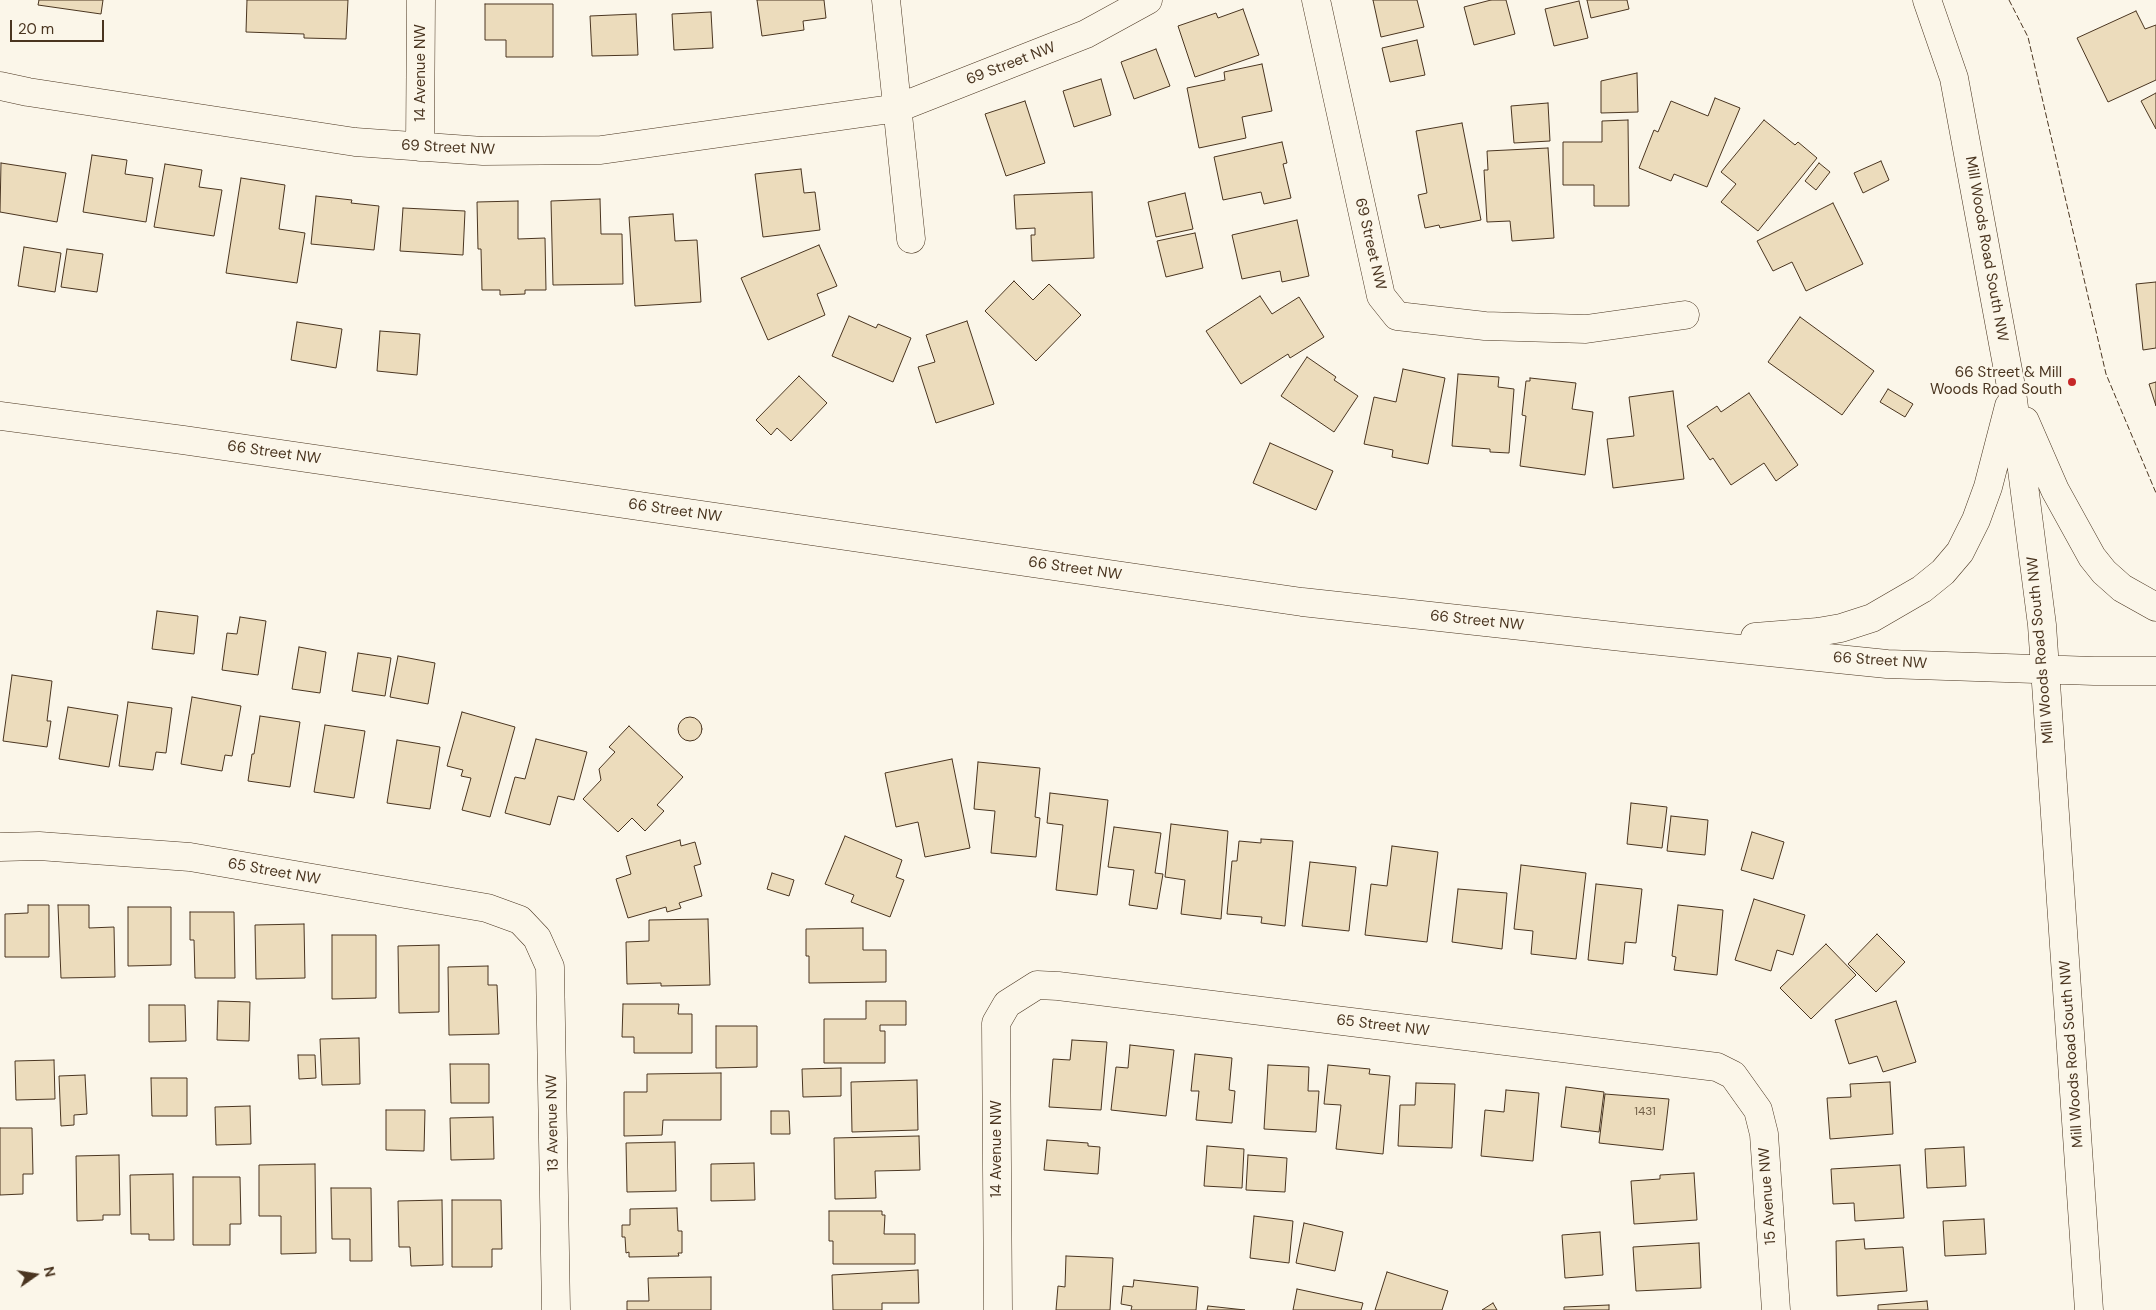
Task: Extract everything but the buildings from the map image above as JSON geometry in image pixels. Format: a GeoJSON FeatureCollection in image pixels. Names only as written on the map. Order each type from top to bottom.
{"type":"FeatureCollection","features":[{"type":"Feature","properties":{"kind":"street","name":"14 Avenue NW"},"geometry":{"type":"LineString","coordinates":[[420,147],[421,0]]}},
{"type":"Feature","properties":{"kind":"street"},"geometry":{"type":"LineString","coordinates":[[886,0],[911,239]]}},
{"type":"Feature","properties":{"kind":"street","name":"69 Street NW"},"geometry":{"type":"LineString","coordinates":[[0,86],[28,92],[355,142],[483,151],[601,150],[898,108],[1086,34],[1148,0]]}},
{"type":"Feature","properties":{"kind":"street","name":"69 Street NW"},"geometry":{"type":"LineString","coordinates":[[1316,0],[1381,296],[1397,316],[1485,326],[1586,329],[1686,315]]}},
{"type":"Feature","properties":{"kind":"street","name":"Mill Woods Road South NW"},"geometry":{"type":"LineString","coordinates":[[1927,0],[1954,78],[2012,392],[2042,626],[2088,1310]]}},
{"type":"Feature","properties":{"kind":"street"},"geometry":{"type":"LineString","coordinates":[[2012,392],[2055,490],[2092,557],[2104,572],[2122,588],[2156,607]]}},
{"type":"Feature","properties":{"kind":"street"},"geometry":{"type":"LineString","coordinates":[[1663,641],[1775,637],[1841,628],[1872,618],[1922,589],[1943,572],[1960,552],[1976,520],[1988,487],[2012,392]]}},
{"type":"Feature","properties":{"kind":"street","name":"66 Street NW"},"geometry":{"type":"LineString","coordinates":[[0,416],[202,443],[1302,602],[1887,664],[2156,671]]}},
{"type":"Feature","properties":{"kind":"street","name":"65 Street NW"},"geometry":{"type":"LineString","coordinates":[[0,847],[39,846],[190,858],[468,904],[487,908],[520,920],[536,938]]}},
{"type":"Feature","properties":{"kind":"street","name":"13 Avenue NW"},"geometry":{"type":"LineString","coordinates":[[536,938],[550,967],[556,1310]]}},
{"type":"Feature","properties":{"kind":"street","name":"65 Street NW"},"geometry":{"type":"LineString","coordinates":[[1017,996],[1037,985],[1058,986],[1717,1067],[1733,1075],[1742,1088]]}},
{"type":"Feature","properties":{"kind":"street","name":"14 Avenue NW"},"geometry":{"type":"LineString","coordinates":[[998,1310],[996,1024],[1007,1004],[1017,996]]}},
{"type":"Feature","properties":{"kind":"street","name":"15 Avenue NW"},"geometry":{"type":"LineString","coordinates":[[1742,1088],[1758,1110],[1764,1134],[1776,1310]]}},
{"type":"Feature","properties":{"kind":"fence"},"geometry":{"type":"LineString","coordinates":[[2009,0],[2028,37],[2106,374],[2156,493]]}},
{"type":"Feature","properties":{"kind":"place","name":"66 Street & Mill Woods Road South"},"geometry":{"type":"Point","coordinates":[2072,382]}}]}
